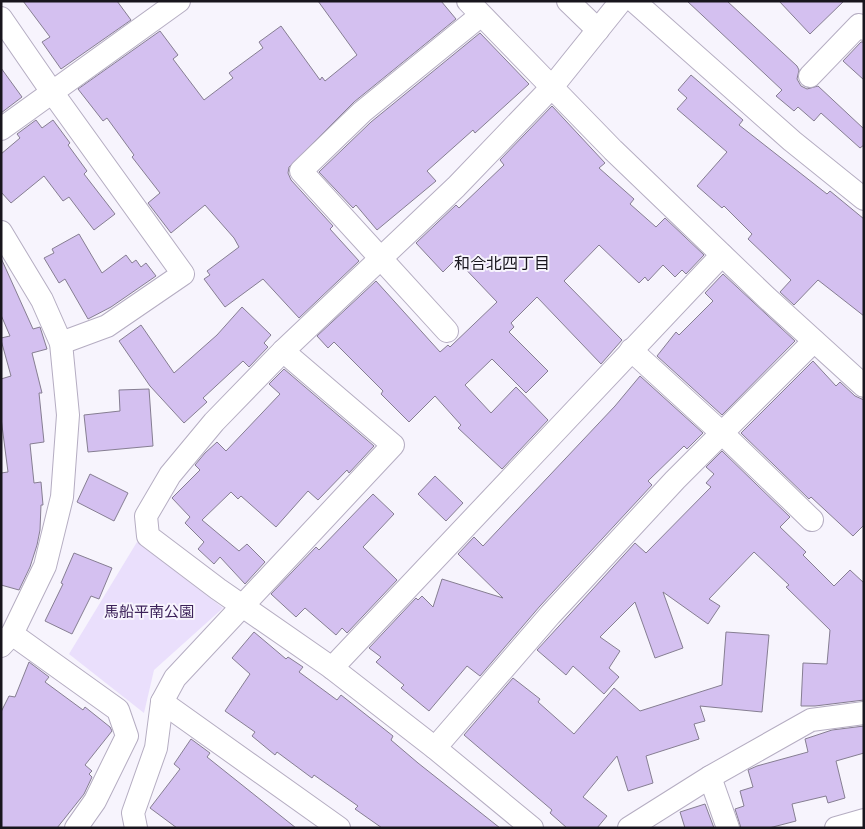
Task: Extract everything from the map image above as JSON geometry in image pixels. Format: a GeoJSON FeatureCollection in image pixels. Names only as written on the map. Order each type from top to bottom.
{"type":"FeatureCollection","features":[{"type":"Feature","properties":{"kind":"street"},"geometry":{"type":"LineString","coordinates":[[1,129],[52,92],[153,9],[180,1]]}},
{"type":"Feature","properties":{"kind":"street"},"geometry":{"type":"LineString","coordinates":[[568,1],[598,30]]}},
{"type":"Feature","properties":{"kind":"street"},"geometry":{"type":"LineString","coordinates":[[532,828],[435,748],[332,668],[244,605],[218,589],[148,536],[146,516],[176,468],[214,422],[283,352],[456,187],[552,87],[621,1]]}},
{"type":"Feature","properties":{"kind":"street"},"geometry":{"type":"LineString","coordinates":[[634,1],[792,141],[864,199]]}},
{"type":"Feature","properties":{"kind":"street"},"geometry":{"type":"LineString","coordinates":[[447,331],[301,171],[474,8],[613,150],[722,255],[864,386]]}},
{"type":"Feature","properties":{"kind":"street"},"geometry":{"type":"LineString","coordinates":[[1,18],[183,274],[107,326],[61,343]]}},
{"type":"Feature","properties":{"kind":"street"},"geometry":{"type":"LineString","coordinates":[[810,76],[859,25],[864,29]]}},
{"type":"Feature","properties":{"kind":"street"},"geometry":{"type":"LineString","coordinates":[[1,232],[42,300],[61,343],[68,415],[62,497],[45,566],[7,640],[118,710],[127,736],[95,801],[76,828]]}},
{"type":"Feature","properties":{"kind":"street"},"geometry":{"type":"LineString","coordinates":[[332,668],[722,255]]}},
{"type":"Feature","properties":{"kind":"street"},"geometry":{"type":"LineString","coordinates":[[435,748],[550,616],[722,432],[814,341]]}},
{"type":"Feature","properties":{"kind":"street"},"geometry":{"type":"LineString","coordinates":[[632,350],[722,432],[812,520]]}},
{"type":"Feature","properties":{"kind":"street"},"geometry":{"type":"LineString","coordinates":[[136,828],[133,813],[156,748],[162,702],[175,678],[393,445],[283,352]]}},
{"type":"Feature","properties":{"kind":"street"},"geometry":{"type":"LineString","coordinates":[[162,702],[339,828]]}},
{"type":"Feature","properties":{"kind":"street"},"geometry":{"type":"LineString","coordinates":[[629,828],[710,777],[811,720],[864,712]]}},
{"type":"Feature","properties":{"kind":"street"},"geometry":{"type":"LineString","coordinates":[[710,777],[728,828]]}},
{"type":"Feature","properties":{"kind":"street"},"geometry":{"type":"LineString","coordinates":[[836,828],[864,820]]}},
{"type":"Feature","properties":{"kind":"green space","name":"馬船平南公園"},"geometry":{"type":"Polygon","coordinates":[[[137,542],[223,608],[154,670],[144,713],[69,654],[137,542]]]}},
{"type":"Feature","properties":{"kind":"building"},"geometry":{"type":"Polygon","coordinates":[[[23,1],[117,1],[131,20],[61,69],[42,42],[50,37],[23,1]]]}},
{"type":"Feature","properties":{"kind":"building"},"geometry":{"type":"Polygon","coordinates":[[[318,1],[441,1],[456,19],[354,102],[289,167],[288,173],[291,180],[333,226],[330,229],[359,261],[299,318],[263,279],[225,307],[204,279],[210,275],[207,271],[239,247],[234,238],[205,205],[171,233],[148,203],[160,193],[132,157],[134,155],[107,118],[103,121],[78,89],[160,31],[178,55],[173,59],[204,100],[233,78],[229,73],[263,48],[259,42],[281,26],[320,80],[322,77],[325,81],[357,55],[318,1]]]}},
{"type":"Feature","properties":{"kind":"building"},"geometry":{"type":"Polygon","coordinates":[[[687,1],[727,1],[797,66],[799,70],[797,79],[801,86],[807,89],[818,86],[864,129],[864,145],[860,148],[821,113],[814,121],[798,107],[794,111],[776,96],[782,90],[687,1]]]}},
{"type":"Feature","properties":{"kind":"building"},"geometry":{"type":"Polygon","coordinates":[[[779,1],[844,1],[810,34],[779,1]]]}},
{"type":"Feature","properties":{"kind":"building"},"geometry":{"type":"Polygon","coordinates":[[[480,33],[529,84],[475,133],[473,130],[427,171],[436,181],[377,230],[356,205],[353,208],[319,172],[371,122],[480,33]]]}},
{"type":"Feature","properties":{"kind":"building"},"geometry":{"type":"Polygon","coordinates":[[[861,42],[864,42],[864,80],[843,61],[861,42]]]}},
{"type":"Feature","properties":{"kind":"building"},"geometry":{"type":"Polygon","coordinates":[[[1,68],[22,97],[1,113],[1,68]]]}},
{"type":"Feature","properties":{"kind":"building"},"geometry":{"type":"Polygon","coordinates":[[[691,75],[743,120],[739,125],[827,194],[830,191],[864,219],[864,316],[818,280],[794,305],[780,292],[791,280],[748,239],[752,234],[724,206],[722,208],[697,186],[727,152],[677,109],[687,98],[678,90],[691,75]]]}},
{"type":"Feature","properties":{"kind":"building"},"geometry":{"type":"Polygon","coordinates":[[[552,106],[605,163],[599,168],[634,199],[630,204],[656,227],[665,218],[704,255],[686,274],[682,270],[675,277],[663,265],[648,281],[645,277],[639,283],[599,245],[564,281],[622,340],[601,364],[537,297],[511,323],[514,327],[509,332],[548,371],[526,393],[492,359],[465,385],[491,413],[516,387],[548,420],[502,469],[458,428],[461,425],[435,396],[409,422],[381,394],[383,391],[334,342],[328,348],[317,336],[376,281],[440,352],[448,345],[450,347],[497,302],[456,259],[443,272],[416,243],[456,205],[459,208],[504,165],[500,160],[552,106]]]}},
{"type":"Feature","properties":{"kind":"building"},"geometry":{"type":"Polygon","coordinates":[[[36,120],[42,128],[53,120],[87,171],[84,174],[115,214],[94,230],[69,197],[63,201],[44,176],[11,203],[1,192],[1,154],[20,138],[17,134],[36,120]]]}},
{"type":"Feature","properties":{"kind":"building"},"geometry":{"type":"Polygon","coordinates":[[[79,234],[102,273],[126,255],[132,263],[136,260],[141,267],[146,263],[156,276],[111,307],[88,319],[65,279],[59,283],[44,258],[54,253],[52,249],[79,234]]]}},
{"type":"Feature","properties":{"kind":"building"},"geometry":{"type":"Polygon","coordinates":[[[1,258],[33,329],[40,327],[47,349],[32,353],[42,393],[39,393],[44,442],[30,444],[34,483],[41,482],[43,505],[41,505],[37,545],[30,567],[19,590],[1,585],[1,473],[8,472],[1,418],[1,379],[11,376],[1,340],[1,338],[10,336],[1,315],[1,258]]]}},
{"type":"Feature","properties":{"kind":"building"},"geometry":{"type":"Polygon","coordinates":[[[723,274],[795,341],[722,415],[657,356],[676,332],[679,335],[713,301],[705,293],[723,274]]]}},
{"type":"Feature","properties":{"kind":"building"},"geometry":{"type":"Polygon","coordinates":[[[242,307],[271,335],[264,343],[268,347],[249,367],[243,361],[203,398],[207,402],[184,423],[150,386],[119,341],[141,325],[174,373],[217,335],[242,307]]]}},
{"type":"Feature","properties":{"kind":"building"},"geometry":{"type":"Polygon","coordinates":[[[813,361],[836,386],[840,382],[855,396],[864,400],[864,525],[853,536],[811,497],[809,499],[741,433],[813,361]]]}},
{"type":"Feature","properties":{"kind":"building"},"geometry":{"type":"Polygon","coordinates":[[[284,369],[374,446],[349,473],[347,470],[318,500],[308,491],[276,527],[241,496],[238,499],[231,492],[202,520],[239,551],[247,544],[265,562],[245,584],[220,557],[214,564],[198,549],[204,542],[185,523],[190,517],[172,498],[200,470],[195,465],[205,453],[217,442],[226,451],[280,394],[269,384],[284,369]]]}},
{"type":"Feature","properties":{"kind":"building"},"geometry":{"type":"Polygon","coordinates":[[[640,376],[703,433],[687,449],[684,446],[648,481],[652,485],[540,606],[480,676],[467,666],[429,711],[401,688],[404,685],[376,662],[381,657],[369,648],[416,598],[418,600],[422,596],[433,607],[442,579],[503,598],[458,554],[474,537],[483,546],[615,406],[640,376]]]}},
{"type":"Feature","properties":{"kind":"building"},"geometry":{"type":"Polygon","coordinates":[[[149,389],[153,446],[88,452],[84,415],[120,411],[119,390],[149,389]]]}},
{"type":"Feature","properties":{"kind":"building"},"geometry":{"type":"Polygon","coordinates":[[[722,451],[790,517],[780,527],[806,552],[803,555],[834,586],[850,570],[864,583],[864,700],[801,706],[803,663],[827,664],[830,630],[786,587],[789,585],[754,552],[709,599],[720,606],[708,624],[663,592],[683,648],[655,658],[635,602],[600,637],[620,651],[609,668],[619,677],[604,694],[573,666],[566,675],[537,650],[635,543],[646,553],[711,487],[706,483],[714,474],[706,467],[722,451]]]}},
{"type":"Feature","properties":{"kind":"building"},"geometry":{"type":"Polygon","coordinates":[[[90,474],[128,493],[114,521],[77,502],[90,474]]]}},
{"type":"Feature","properties":{"kind":"building"},"geometry":{"type":"Polygon","coordinates":[[[435,476],[463,503],[446,521],[418,494],[435,476]]]}},
{"type":"Feature","properties":{"kind":"building"},"geometry":{"type":"Polygon","coordinates":[[[373,494],[394,514],[363,547],[397,580],[347,633],[342,628],[336,635],[305,608],[296,617],[271,594],[316,547],[319,550],[373,494]]]}},
{"type":"Feature","properties":{"kind":"building"},"geometry":{"type":"Polygon","coordinates":[[[74,553],[112,568],[99,599],[91,596],[72,634],[45,621],[63,584],[61,583],[74,553]]]}},
{"type":"Feature","properties":{"kind":"building"},"geometry":{"type":"Polygon","coordinates":[[[254,632],[286,659],[288,657],[303,667],[299,672],[337,700],[341,695],[393,736],[391,740],[500,828],[382,828],[355,809],[358,806],[314,775],[312,778],[277,752],[275,755],[252,736],[255,732],[225,711],[250,674],[232,658],[254,632]]]}},
{"type":"Feature","properties":{"kind":"building"},"geometry":{"type":"Polygon","coordinates":[[[726,632],[769,635],[762,712],[700,706],[705,721],[694,724],[699,739],[646,756],[653,783],[628,791],[617,756],[583,797],[607,816],[597,828],[567,828],[550,813],[552,810],[464,735],[513,678],[540,699],[538,702],[574,734],[614,688],[640,711],[722,685],[726,632]]]}},
{"type":"Feature","properties":{"kind":"building"},"geometry":{"type":"Polygon","coordinates":[[[29,662],[49,677],[45,682],[83,710],[85,707],[110,727],[112,731],[85,765],[92,771],[89,774],[92,777],[84,794],[57,828],[1,828],[1,712],[9,696],[15,697],[29,662]]]}},
{"type":"Feature","properties":{"kind":"building"},"geometry":{"type":"Polygon","coordinates":[[[864,726],[864,753],[836,761],[845,798],[828,803],[826,796],[792,804],[796,821],[769,828],[741,828],[735,809],[744,806],[740,791],[753,787],[748,770],[808,752],[805,739],[832,730],[864,726]]]}},
{"type":"Feature","properties":{"kind":"building"},"geometry":{"type":"Polygon","coordinates":[[[191,739],[210,753],[207,757],[296,828],[177,828],[150,808],[180,769],[174,764],[191,739]]]}},
{"type":"Feature","properties":{"kind":"building"},"geometry":{"type":"Polygon","coordinates":[[[705,804],[714,828],[685,828],[680,812],[705,804]]]}},
{"type":"Feature","properties":{"kind":"district","name":"和合北四丁目"},"geometry":{"type":"Point","coordinates":[502,263]}}]}
